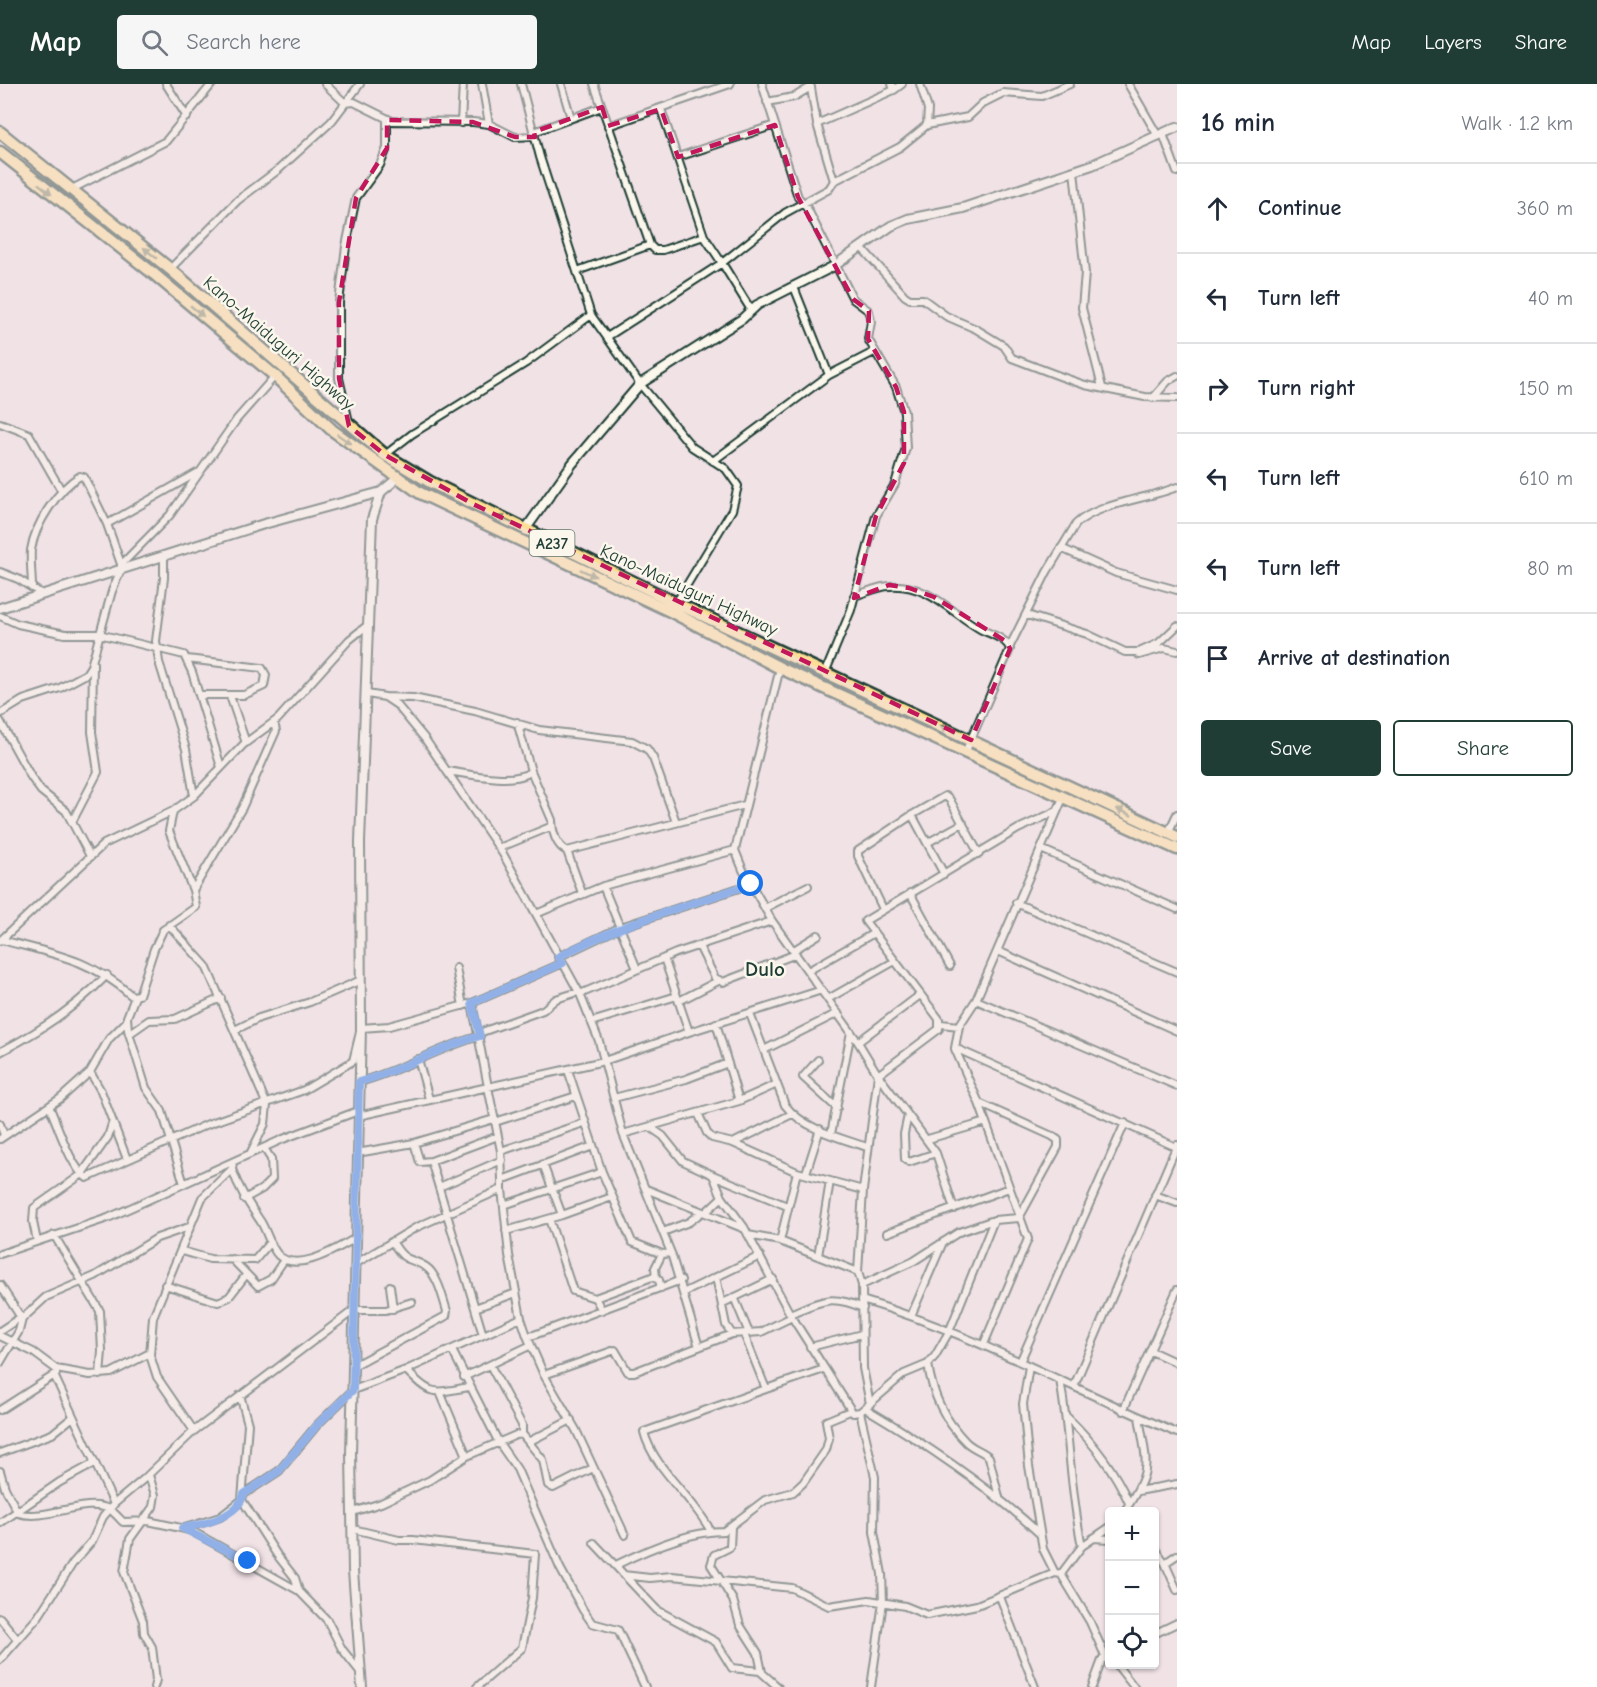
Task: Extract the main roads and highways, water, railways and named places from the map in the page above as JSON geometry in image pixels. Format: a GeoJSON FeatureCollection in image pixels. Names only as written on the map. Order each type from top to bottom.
{"type":"FeatureCollection","features":[{"type":"Feature","properties":{"kind":"highway","name":"Kano-Maiduguri Highway"},"geometry":{"type":"LineString","coordinates":[[0,132],[170,269],[349,426],[385,455],[430,482],[676,603],[1173,835]]}},
{"type":"Feature","properties":{"kind":"highway","name":"Kano-Maiduguri Highway"},"geometry":{"type":"LineString","coordinates":[[0,152],[154,274],[275,376],[332,430],[420,493],[672,612],[780,668],[1177,849]]}},
{"type":"Feature","properties":{"kind":"district","name":"Dulo"},"geometry":{"type":"Point","coordinates":[765,969]}}]}
